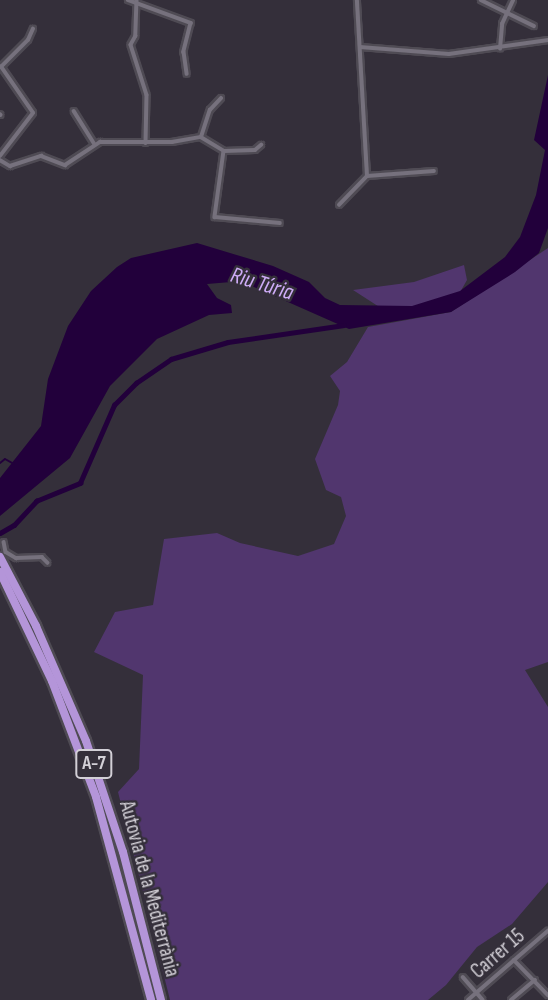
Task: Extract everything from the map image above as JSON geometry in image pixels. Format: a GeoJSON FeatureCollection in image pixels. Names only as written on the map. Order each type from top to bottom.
{"type":"FeatureCollection","features":[{"type":"Feature","properties":{"kind":"highway","name":"Autovia de la Mediterrània"},"geometry":{"type":"LineString","coordinates":[[0,557],[3,572],[52,681],[96,797],[151,1000]]}},
{"type":"Feature","properties":{"kind":"highway","name":"Autovia de la Mediterrània"},"geometry":{"type":"LineString","coordinates":[[3,572],[60,678],[105,793],[161,1000]]}},
{"type":"Feature","properties":{"kind":"street"},"geometry":{"type":"LineString","coordinates":[[128,0],[137,6],[191,23],[184,52],[187,75]]}},
{"type":"Feature","properties":{"kind":"street"},"geometry":{"type":"LineString","coordinates":[[136,0],[136,36],[131,45],[147,95],[146,143]]}},
{"type":"Feature","properties":{"kind":"street"},"geometry":{"type":"LineString","coordinates":[[357,0],[367,176]]}},
{"type":"Feature","properties":{"kind":"street"},"geometry":{"type":"LineString","coordinates":[[481,0],[534,26]]}},
{"type":"Feature","properties":{"kind":"street"},"geometry":{"type":"LineString","coordinates":[[500,49],[506,13],[513,0]]}},
{"type":"Feature","properties":{"kind":"street"},"geometry":{"type":"LineString","coordinates":[[33,29],[28,40],[1,67],[33,113],[0,158],[10,166],[41,156],[65,165],[83,157],[94,144],[146,143],[201,137],[224,151],[255,150],[261,145]]}},
{"type":"Feature","properties":{"kind":"street"},"geometry":{"type":"LineString","coordinates":[[360,47],[438,54],[500,49],[548,40]]}},
{"type":"Feature","properties":{"kind":"street"},"geometry":{"type":"LineString","coordinates":[[201,137],[210,110],[221,98]]}},
{"type":"Feature","properties":{"kind":"street"},"geometry":{"type":"LineString","coordinates":[[74,111],[94,144]]}},
{"type":"Feature","properties":{"kind":"street"},"geometry":{"type":"LineString","coordinates":[[224,151],[215,217],[280,223]]}},
{"type":"Feature","properties":{"kind":"street"},"geometry":{"type":"LineString","coordinates":[[339,205],[367,176],[434,172]]}},
{"type":"Feature","properties":{"kind":"street"},"geometry":{"type":"LineString","coordinates":[[4,541],[6,552],[16,558],[42,557],[48,563]]}},
{"type":"Feature","properties":{"kind":"street","name":"Carrer 15"},"geometry":{"type":"LineString","coordinates":[[468,1000],[548,931]]}},
{"type":"Feature","properties":{"kind":"street"},"geometry":{"type":"LineString","coordinates":[[514,960],[548,995]]}},
{"type":"Feature","properties":{"kind":"street"},"geometry":{"type":"LineString","coordinates":[[463,976],[483,1000]]}},
{"type":"Feature","properties":{"kind":"street"},"geometry":{"type":"LineString","coordinates":[[511,1000],[535,981]]}},
{"type":"Feature","properties":{"kind":"shaded area"},"geometry":{"type":"Polygon","coordinates":[[[548,248],[548,662],[525,670],[548,707],[548,882],[512,924],[477,947],[446,985],[428,1000],[170,1000],[118,792],[139,769],[143,675],[94,652],[115,612],[153,605],[164,539],[217,533],[240,543],[298,556],[334,544],[346,516],[341,497],[326,490],[315,459],[338,405],[340,391],[330,376],[347,362],[368,327],[451,312],[548,248]]]}},
{"type":"Feature","properties":{"kind":"shaded area"},"geometry":{"type":"Polygon","coordinates":[[[464,265],[467,280],[459,294],[428,305],[384,310],[353,290],[414,282],[464,265]]]}},
{"type":"Feature","properties":{"kind":"water","name":"Riu Túria"},"geometry":{"type":"Polygon","coordinates":[[[548,75],[548,228],[539,253],[515,272],[451,312],[349,329],[254,287],[231,282],[207,284],[217,298],[231,305],[232,313],[209,315],[157,339],[110,386],[70,458],[0,516],[0,478],[41,426],[48,379],[68,326],[91,291],[117,267],[131,258],[197,243],[273,266],[309,282],[325,298],[340,305],[412,306],[460,291],[505,257],[520,237],[536,195],[545,150],[534,140],[548,75]]]}},
{"type":"Feature","properties":{"kind":"waterway"},"geometry":{"type":"LineString","coordinates":[[0,533],[14,525],[36,501],[80,483],[114,405],[136,383],[171,359],[228,342],[344,325]]}},
{"type":"Feature","properties":{"kind":"waterway"},"geometry":{"type":"LineString","coordinates":[[0,463],[5,459],[14,464]]}}]}
